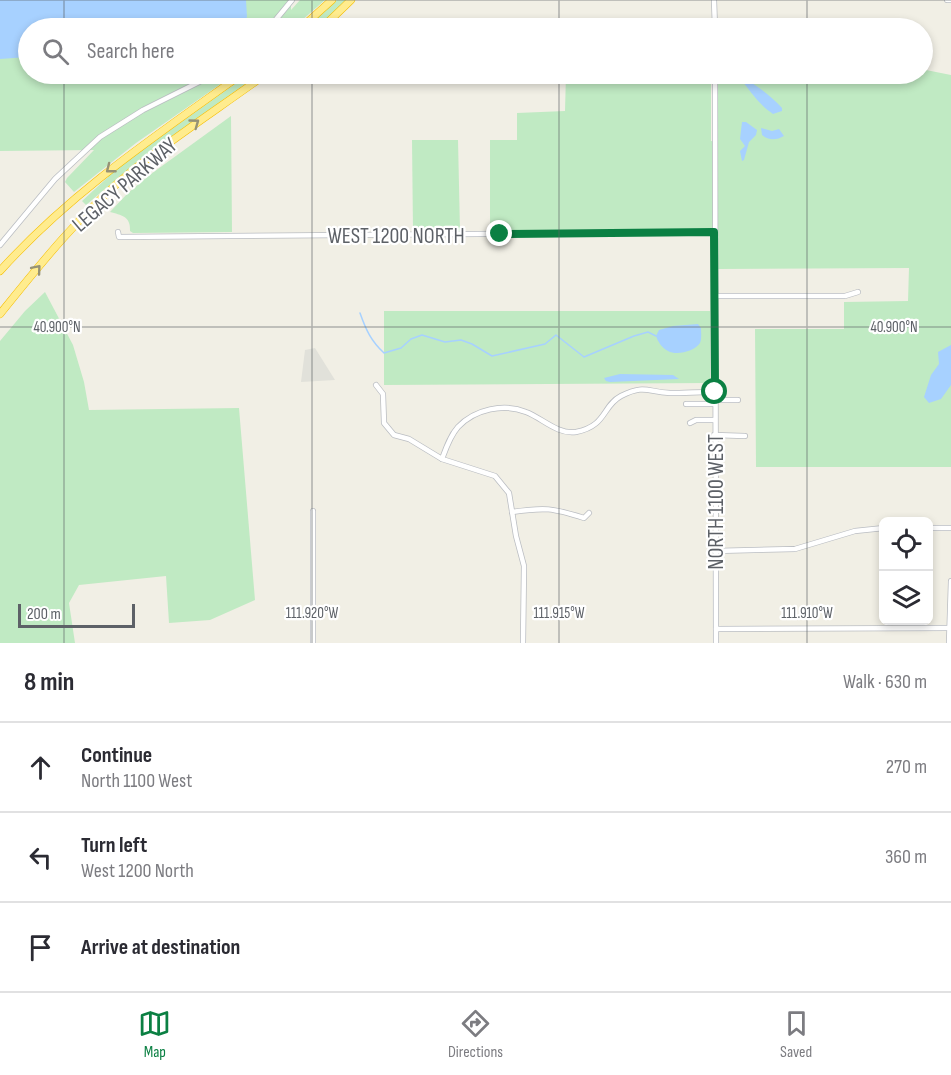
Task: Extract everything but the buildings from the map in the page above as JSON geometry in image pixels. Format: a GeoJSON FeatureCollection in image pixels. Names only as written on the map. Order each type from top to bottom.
{"type":"FeatureCollection","features":[{"type":"Feature","properties":{"kind":"highway"},"geometry":{"type":"LineString","coordinates":[[312,18],[332,0]]}},
{"type":"Feature","properties":{"kind":"highway"},"geometry":{"type":"LineString","coordinates":[[332,18],[351,0]]}},
{"type":"Feature","properties":{"kind":"highway","name":"LEGACY PARKWAY"},"geometry":{"type":"LineString","coordinates":[[0,271],[77,195],[128,154],[228,84]]}},
{"type":"Feature","properties":{"kind":"highway","name":"LEGACY PARKWAY"},"geometry":{"type":"LineString","coordinates":[[0,314],[63,237],[92,207],[132,171],[167,144],[252,84]]}},
{"type":"Feature","properties":{"kind":"street"},"geometry":{"type":"LineString","coordinates":[[277,18],[292,0]]}},
{"type":"Feature","properties":{"kind":"street"},"geometry":{"type":"LineString","coordinates":[[714,0],[715,18]]}},
{"type":"Feature","properties":{"kind":"street"},"geometry":{"type":"LineString","coordinates":[[0,245],[55,179],[100,136],[143,110],[195,84]]}},
{"type":"Feature","properties":{"kind":"street","name":"NORTH 1100 WEST"},"geometry":{"type":"LineString","coordinates":[[715,84],[716,643]]}},
{"type":"Feature","properties":{"kind":"street","name":"WEST 1200 NORTH"},"geometry":{"type":"LineString","coordinates":[[118,232],[118,237],[714,232]]}},
{"type":"Feature","properties":{"kind":"street"},"geometry":{"type":"LineString","coordinates":[[714,296],[845,296],[858,292]]}},
{"type":"Feature","properties":{"kind":"street"},"geometry":{"type":"LineString","coordinates":[[376,385],[383,394],[384,423],[394,435],[410,439],[442,459],[495,476],[509,493],[516,537],[524,566],[523,643]]}},
{"type":"Feature","properties":{"kind":"street"},"geometry":{"type":"LineString","coordinates":[[442,459],[449,440],[458,427],[473,415],[487,410],[514,408],[561,431],[573,432],[594,426],[618,398],[638,389],[652,389],[667,393],[715,392]]}},
{"type":"Feature","properties":{"kind":"street"},"geometry":{"type":"LineString","coordinates":[[686,404],[738,400]]}},
{"type":"Feature","properties":{"kind":"street"},"geometry":{"type":"LineString","coordinates":[[690,423],[696,420],[715,420]]}},
{"type":"Feature","properties":{"kind":"street"},"geometry":{"type":"LineString","coordinates":[[714,435],[746,436]]}},
{"type":"Feature","properties":{"kind":"street"},"geometry":{"type":"LineString","coordinates":[[512,512],[543,507],[584,518],[589,513]]}},
{"type":"Feature","properties":{"kind":"street"},"geometry":{"type":"LineString","coordinates":[[313,643],[314,511]]}},
{"type":"Feature","properties":{"kind":"street"},"geometry":{"type":"LineString","coordinates":[[933,528],[951,528]]}},
{"type":"Feature","properties":{"kind":"street"},"geometry":{"type":"LineString","coordinates":[[715,551],[795,549],[855,531],[879,529]]}},
{"type":"Feature","properties":{"kind":"street"},"geometry":{"type":"LineString","coordinates":[[949,643],[951,581]]}},
{"type":"Feature","properties":{"kind":"street"},"geometry":{"type":"LineString","coordinates":[[716,629],[949,628]]}},
{"type":"Feature","properties":{"kind":"shaded area"},"geometry":{"type":"Polygon","coordinates":[[[315,348],[335,380],[301,382],[305,350],[315,348]]]}},
{"type":"Feature","properties":{"kind":"green space"},"geometry":{"type":"Polygon","coordinates":[[[0,0],[291,0],[291,10],[300,0],[325,0],[304,18],[18,18],[18,84],[221,84],[136,143],[74,192],[65,182],[94,150],[0,151],[0,0]]]}},
{"type":"Feature","properties":{"kind":"green space"},"geometry":{"type":"Polygon","coordinates":[[[337,0],[347,0],[328,18],[317,18],[337,0]]]}},
{"type":"Feature","properties":{"kind":"green space"},"geometry":{"type":"Polygon","coordinates":[[[933,71],[951,75],[951,467],[756,467],[755,329],[844,329],[844,302],[908,301],[909,268],[718,269],[717,229],[490,230],[490,140],[517,140],[517,113],[565,111],[566,84],[711,84],[711,141],[718,142],[718,84],[933,84],[933,71]]]}},
{"type":"Feature","properties":{"kind":"green space"},"geometry":{"type":"Polygon","coordinates":[[[235,84],[245,84],[148,153],[86,205],[82,201],[108,177],[107,175],[235,84]]]}},
{"type":"Feature","properties":{"kind":"green space"},"geometry":{"type":"Polygon","coordinates":[[[231,116],[232,232],[133,233],[130,231],[127,219],[110,212],[151,174],[231,116]]]}},
{"type":"Feature","properties":{"kind":"green space"},"geometry":{"type":"Polygon","coordinates":[[[412,140],[458,140],[460,231],[413,231],[412,140]]]}},
{"type":"Feature","properties":{"kind":"green space"},"geometry":{"type":"Polygon","coordinates":[[[45,292],[73,345],[84,382],[89,410],[239,408],[255,600],[210,620],[169,623],[166,576],[79,585],[69,603],[75,643],[0,643],[0,341],[25,311],[45,292]]]}},
{"type":"Feature","properties":{"kind":"green space"},"geometry":{"type":"Polygon","coordinates":[[[384,311],[710,311],[710,383],[384,385],[384,311]]]}},
{"type":"Feature","properties":{"kind":"water"},"geometry":{"type":"Polygon","coordinates":[[[0,0],[246,0],[246,18],[18,18],[18,58],[0,59],[0,0]]]}},
{"type":"Feature","properties":{"kind":"water"},"geometry":{"type":"Polygon","coordinates":[[[744,84],[753,84],[768,94],[782,108],[782,111],[773,114],[744,84]]]}},
{"type":"Feature","properties":{"kind":"water"},"geometry":{"type":"Polygon","coordinates":[[[742,122],[746,122],[757,130],[756,135],[749,142],[742,161],[740,151],[745,146],[740,139],[742,122]]]}},
{"type":"Feature","properties":{"kind":"water"},"geometry":{"type":"Polygon","coordinates":[[[761,128],[772,131],[779,129],[784,136],[776,139],[767,138],[762,135],[761,128]]]}},
{"type":"Feature","properties":{"kind":"water"},"geometry":{"type":"Polygon","coordinates":[[[698,324],[701,328],[700,343],[686,352],[668,351],[660,345],[656,336],[659,330],[673,326],[698,324]]]}},
{"type":"Feature","properties":{"kind":"water"},"geometry":{"type":"Polygon","coordinates":[[[951,345],[951,385],[941,399],[929,403],[924,397],[931,375],[939,364],[938,352],[951,345]]]}},
{"type":"Feature","properties":{"kind":"water"},"geometry":{"type":"Polygon","coordinates":[[[620,374],[673,375],[679,379],[610,382],[604,378],[620,374]]]}},
{"type":"Feature","properties":{"kind":"waterway"},"geometry":{"type":"LineString","coordinates":[[360,313],[369,335],[384,353],[401,348],[411,339],[422,335],[445,342],[461,340],[492,356],[545,344],[556,335],[584,357],[634,336],[648,332],[656,336]]}},
{"type":"Feature","properties":{"kind":"route"},"geometry":{"type":"LineString","coordinates":[[500,234],[714,232],[715,392]]}}]}
